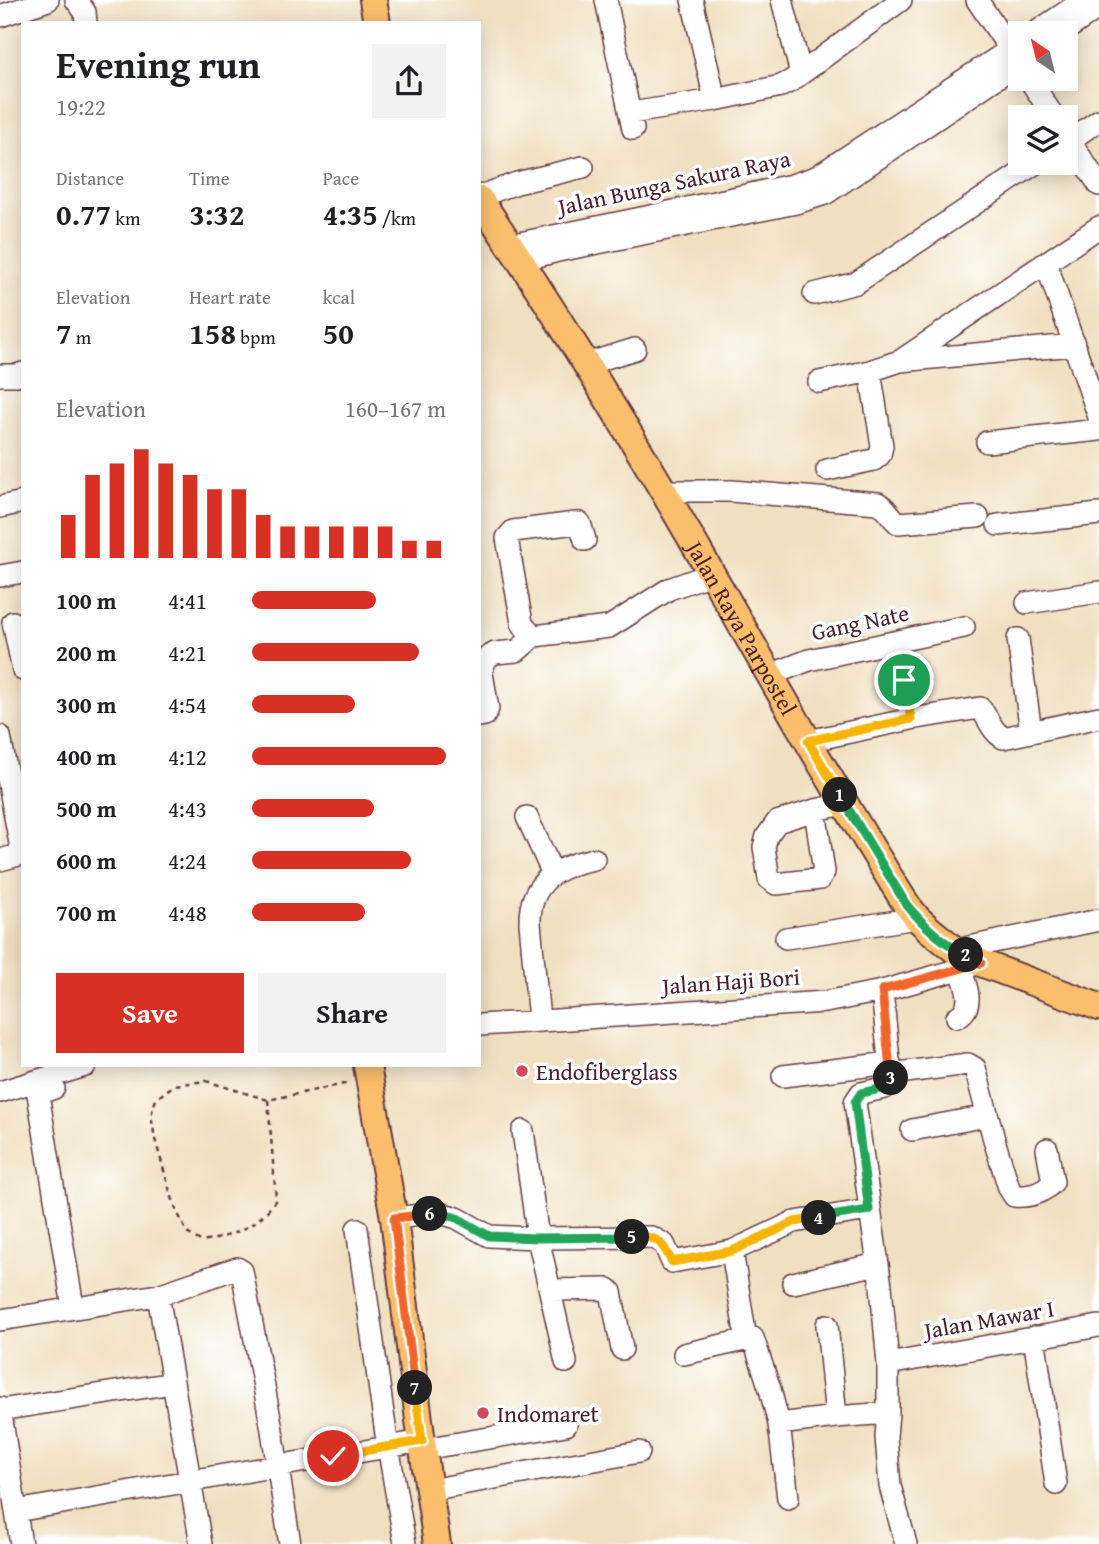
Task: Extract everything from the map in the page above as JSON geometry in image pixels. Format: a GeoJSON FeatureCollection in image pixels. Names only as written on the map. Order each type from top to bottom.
{"type":"FeatureCollection","features":[{"type":"Feature","properties":{"kind":"main road"},"geometry":{"type":"LineString","coordinates":[[373,0],[377,21]]}},
{"type":"Feature","properties":{"kind":"main road","name":"Jalan Raya Parpostel"},"geometry":{"type":"LineString","coordinates":[[481,200],[663,491],[906,904],[917,918],[966,961],[1099,1007]]}},
{"type":"Feature","properties":{"kind":"main road"},"geometry":{"type":"LineString","coordinates":[[368,1072],[394,1218],[437,1544]]}},
{"type":"Feature","properties":{"kind":"street"},"geometry":{"type":"LineString","coordinates":[[0,16],[48,0]]}},
{"type":"Feature","properties":{"kind":"street"},"geometry":{"type":"LineString","coordinates":[[76,0],[85,12],[86,21]]}},
{"type":"Feature","properties":{"kind":"street"},"geometry":{"type":"LineString","coordinates":[[606,0],[632,121],[781,86],[801,74],[873,9],[901,0]]}},
{"type":"Feature","properties":{"kind":"street"},"geometry":{"type":"LineString","coordinates":[[692,0],[715,100]]}},
{"type":"Feature","properties":{"kind":"street"},"geometry":{"type":"LineString","coordinates":[[782,0],[801,74]]}},
{"type":"Feature","properties":{"kind":"street"},"geometry":{"type":"LineString","coordinates":[[977,0],[1008,43]]}},
{"type":"Feature","properties":{"kind":"street"},"geometry":{"type":"LineString","coordinates":[[1053,21],[1084,0]]}},
{"type":"Feature","properties":{"kind":"street"},"geometry":{"type":"LineString","coordinates":[[1078,22],[1099,7]]}},
{"type":"Feature","properties":{"kind":"street","name":"Jalan Bunga Sakura Raya"},"geometry":{"type":"LineString","coordinates":[[515,253],[794,194],[816,177],[1008,67]]}},
{"type":"Feature","properties":{"kind":"street"},"geometry":{"type":"LineString","coordinates":[[1078,132],[1099,120]]}},
{"type":"Feature","properties":{"kind":"street"},"geometry":{"type":"LineString","coordinates":[[1078,155],[1099,185]]}},
{"type":"Feature","properties":{"kind":"street"},"geometry":{"type":"LineString","coordinates":[[481,198],[517,184],[583,167]]}},
{"type":"Feature","properties":{"kind":"street"},"geometry":{"type":"LineString","coordinates":[[814,293],[856,284],[1018,175]]}},
{"type":"Feature","properties":{"kind":"street"},"geometry":{"type":"LineString","coordinates":[[900,361],[1099,227]]}},
{"type":"Feature","properties":{"kind":"street"},"geometry":{"type":"LineString","coordinates":[[1046,263],[1099,417]]}},
{"type":"Feature","properties":{"kind":"street"},"geometry":{"type":"LineString","coordinates":[[819,382],[870,371],[900,361],[1074,345]]}},
{"type":"Feature","properties":{"kind":"street"},"geometry":{"type":"LineString","coordinates":[[586,364],[635,349]]}},
{"type":"Feature","properties":{"kind":"street"},"geometry":{"type":"LineString","coordinates":[[827,470],[874,460],[880,454],[882,446],[870,371]]}},
{"type":"Feature","properties":{"kind":"street"},"geometry":{"type":"LineString","coordinates":[[0,375],[21,374]]}},
{"type":"Feature","properties":{"kind":"street"},"geometry":{"type":"LineString","coordinates":[[987,442],[1099,430]]}},
{"type":"Feature","properties":{"kind":"street"},"geometry":{"type":"LineString","coordinates":[[663,491],[731,491],[878,503],[898,523],[1099,514]]}},
{"type":"Feature","properties":{"kind":"street"},"geometry":{"type":"LineString","coordinates":[[0,507],[21,502]]}},
{"type":"Feature","properties":{"kind":"street"},"geometry":{"type":"LineString","coordinates":[[534,636],[522,623],[507,538],[513,531],[580,523],[585,540]]}},
{"type":"Feature","properties":{"kind":"street"},"geometry":{"type":"LineString","coordinates":[[0,576],[21,572]]}},
{"type":"Feature","properties":{"kind":"street"},"geometry":{"type":"LineString","coordinates":[[481,716],[485,715],[488,709],[482,673],[488,657],[495,653],[517,652],[534,636],[609,627],[669,589],[711,574]]}},
{"type":"Feature","properties":{"kind":"street"},"geometry":{"type":"LineString","coordinates":[[1027,603],[1099,592]]}},
{"type":"Feature","properties":{"kind":"street"},"geometry":{"type":"LineString","coordinates":[[13,622],[21,660]]}},
{"type":"Feature","properties":{"kind":"street","name":"Gang Nate"},"geometry":{"type":"LineString","coordinates":[[770,676],[809,660],[964,627]]}},
{"type":"Feature","properties":{"kind":"street"},"geometry":{"type":"LineString","coordinates":[[1018,639],[1031,732]]}},
{"type":"Feature","properties":{"kind":"street"},"geometry":{"type":"LineString","coordinates":[[904,680],[911,719]]}},
{"type":"Feature","properties":{"kind":"street"},"geometry":{"type":"LineString","coordinates":[[808,741],[911,719],[980,708],[993,730],[1003,738],[1099,717]]}},
{"type":"Feature","properties":{"kind":"street"},"geometry":{"type":"LineString","coordinates":[[0,736],[21,849]]}},
{"type":"Feature","properties":{"kind":"street"},"geometry":{"type":"LineString","coordinates":[[815,810],[845,804]]}},
{"type":"Feature","properties":{"kind":"street"},"geometry":{"type":"LineString","coordinates":[[527,817],[553,874]]}},
{"type":"Feature","properties":{"kind":"street"},"geometry":{"type":"LineString","coordinates":[[0,860],[21,854]]}},
{"type":"Feature","properties":{"kind":"street"},"geometry":{"type":"LineString","coordinates":[[539,1020],[529,910],[535,892],[553,874],[569,865],[594,859]]}},
{"type":"Feature","properties":{"kind":"street"},"geometry":{"type":"LineString","coordinates":[[786,938],[917,918]]}},
{"type":"Feature","properties":{"kind":"street","name":"Jalan Haji Bori"},"geometry":{"type":"LineString","coordinates":[[481,1025],[825,1002],[882,990],[1099,920]]}},
{"type":"Feature","properties":{"kind":"street"},"geometry":{"type":"LineString","coordinates":[[957,1017],[967,1007],[966,961]]}},
{"type":"Feature","properties":{"kind":"street"},"geometry":{"type":"LineString","coordinates":[[882,990],[891,1080],[885,1088],[861,1093],[855,1102],[881,1286],[888,1364],[886,1437],[890,1486],[906,1544]]}},
{"type":"Feature","properties":{"kind":"street"},"geometry":{"type":"LineString","coordinates":[[783,1076],[972,1065],[977,1074],[1009,1188],[1014,1196],[1028,1197],[1045,1190],[1054,1182],[1047,1149]]}},
{"type":"Feature","properties":{"kind":"street"},"geometry":{"type":"LineString","coordinates":[[0,1106],[83,1067]]}},
{"type":"Feature","properties":{"kind":"street"},"geometry":{"type":"LineString","coordinates":[[0,1092],[51,1080]]}},
{"type":"Feature","properties":{"kind":"street"},"geometry":{"type":"LineString","coordinates":[[51,1080],[72,1307]]}},
{"type":"Feature","properties":{"kind":"street"},"geometry":{"type":"LineString","coordinates":[[912,1130],[987,1116]]}},
{"type":"Feature","properties":{"kind":"street"},"geometry":{"type":"LineString","coordinates":[[523,1131],[538,1238],[566,1362]]}},
{"type":"Feature","properties":{"kind":"street"},"geometry":{"type":"LineString","coordinates":[[394,1218],[440,1213],[457,1218],[489,1236],[651,1237],[663,1244],[672,1262],[732,1251],[794,1222],[869,1210]]}},
{"type":"Feature","properties":{"kind":"street"},"geometry":{"type":"LineString","coordinates":[[357,1229],[387,1440],[405,1544]]}},
{"type":"Feature","properties":{"kind":"street"},"geometry":{"type":"LineString","coordinates":[[732,1251],[744,1326]]}},
{"type":"Feature","properties":{"kind":"street"},"geometry":{"type":"LineString","coordinates":[[793,1283],[878,1264]]}},
{"type":"Feature","properties":{"kind":"street"},"geometry":{"type":"LineString","coordinates":[[0,1320],[158,1295],[237,1268],[242,1271],[290,1544]]}},
{"type":"Feature","properties":{"kind":"street"},"geometry":{"type":"LineString","coordinates":[[550,1290],[608,1289],[611,1292],[622,1349]]}},
{"type":"Feature","properties":{"kind":"street"},"geometry":{"type":"LineString","coordinates":[[158,1295],[201,1544]]}},
{"type":"Feature","properties":{"kind":"street"},"geometry":{"type":"LineString","coordinates":[[827,1325],[836,1417]]}},
{"type":"Feature","properties":{"kind":"street","name":"Jalan Mawar I"},"geometry":{"type":"LineString","coordinates":[[888,1364],[1099,1325]]}},
{"type":"Feature","properties":{"kind":"street"},"geometry":{"type":"LineString","coordinates":[[1034,1337],[1056,1484]]}},
{"type":"Feature","properties":{"kind":"street"},"geometry":{"type":"LineString","coordinates":[[684,1353],[753,1338],[779,1424],[788,1498]]}},
{"type":"Feature","properties":{"kind":"street"},"geometry":{"type":"LineString","coordinates":[[21,1544],[0,1410],[173,1382]]}},
{"type":"Feature","properties":{"kind":"street"},"geometry":{"type":"LineString","coordinates":[[779,1424],[888,1413]]}},
{"type":"Feature","properties":{"kind":"street"},"geometry":{"type":"LineString","coordinates":[[15,1504],[387,1440],[566,1425]]}},
{"type":"Feature","properties":{"kind":"street"},"geometry":{"type":"LineString","coordinates":[[429,1490],[639,1452]]}},
{"type":"Feature","properties":{"kind":"path"},"geometry":{"type":"LineString","coordinates":[[268,1100],[276,1199],[268,1212],[248,1227],[225,1237],[202,1242],[187,1233],[169,1188],[151,1115],[156,1099],[174,1085],[206,1080],[268,1100],[368,1072]]}},
{"type":"Feature","properties":{"kind":"place","name":"Endofiberglass"},"geometry":{"type":"Point","coordinates":[522,1071]}},
{"type":"Feature","properties":{"kind":"place","name":"Indomaret"},"geometry":{"type":"Point","coordinates":[483,1413]}},
{"type":"Feature","properties":{"kind":"route"},"geometry":{"type":"LineString","coordinates":[[333,1456],[422,1441],[394,1218],[440,1213],[457,1218],[489,1236],[651,1237],[663,1244],[672,1262],[732,1251],[794,1222],[869,1210],[855,1102],[861,1093],[885,1088],[891,1080],[882,990],[981,963],[955,950],[917,918],[906,904],[808,741],[911,719],[904,680]]}}]}
